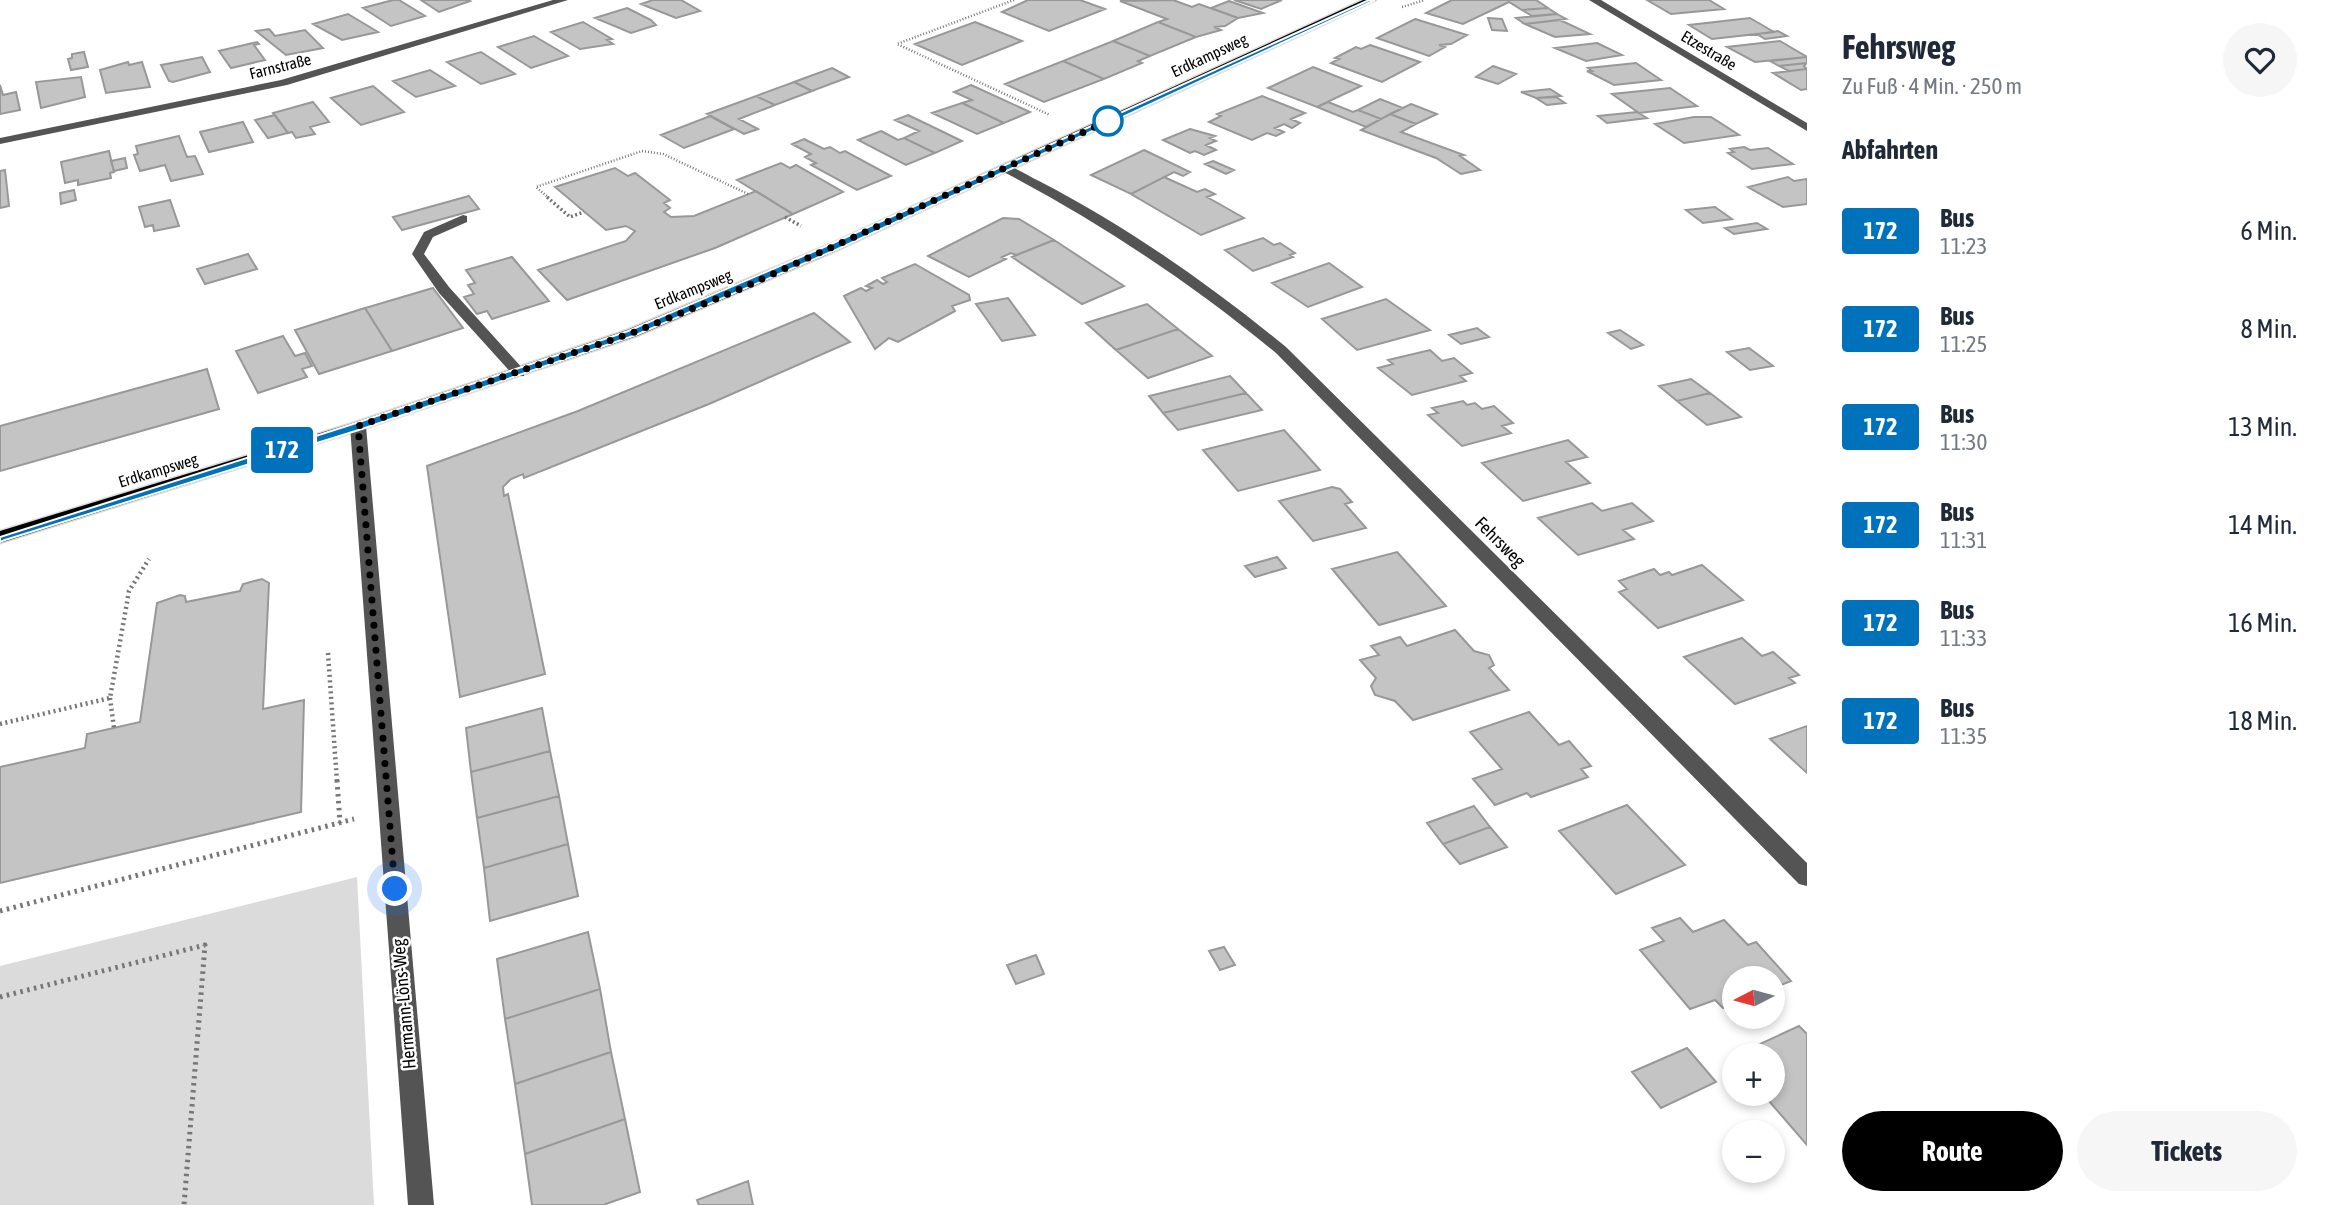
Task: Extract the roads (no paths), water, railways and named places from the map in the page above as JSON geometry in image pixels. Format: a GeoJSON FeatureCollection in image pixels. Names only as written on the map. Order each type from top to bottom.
{"type":"FeatureCollection","features":[{"type":"Feature","properties":{"kind":"main road","name":"Erdkampsweg"},"geometry":{"type":"LineString","coordinates":[[0,537],[358,426],[632,333],[738,290],[1371,0]]}},
{"type":"Feature","properties":{"kind":"street","name":"Farnstraße"},"geometry":{"type":"LineString","coordinates":[[0,141],[283,83],[564,0]]}},
{"type":"Feature","properties":{"kind":"street","name":"Etzestraße"},"geometry":{"type":"LineString","coordinates":[[1594,0],[1807,128]]}},
{"type":"Feature","properties":{"kind":"street","name":"Fehrsweg"},"geometry":{"type":"LineString","coordinates":[[1004,168],[1104,220],[1160,256],[1214,293],[1281,350],[1807,877]]}},
{"type":"Feature","properties":{"kind":"street"},"geometry":{"type":"LineString","coordinates":[[463,219],[436,228],[424,236],[418,254],[444,290],[519,373]]}},
{"type":"Feature","properties":{"kind":"street","name":"Hermann-Löns-Weg"},"geometry":{"type":"LineString","coordinates":[[358,426],[421,1205]]}}]}
